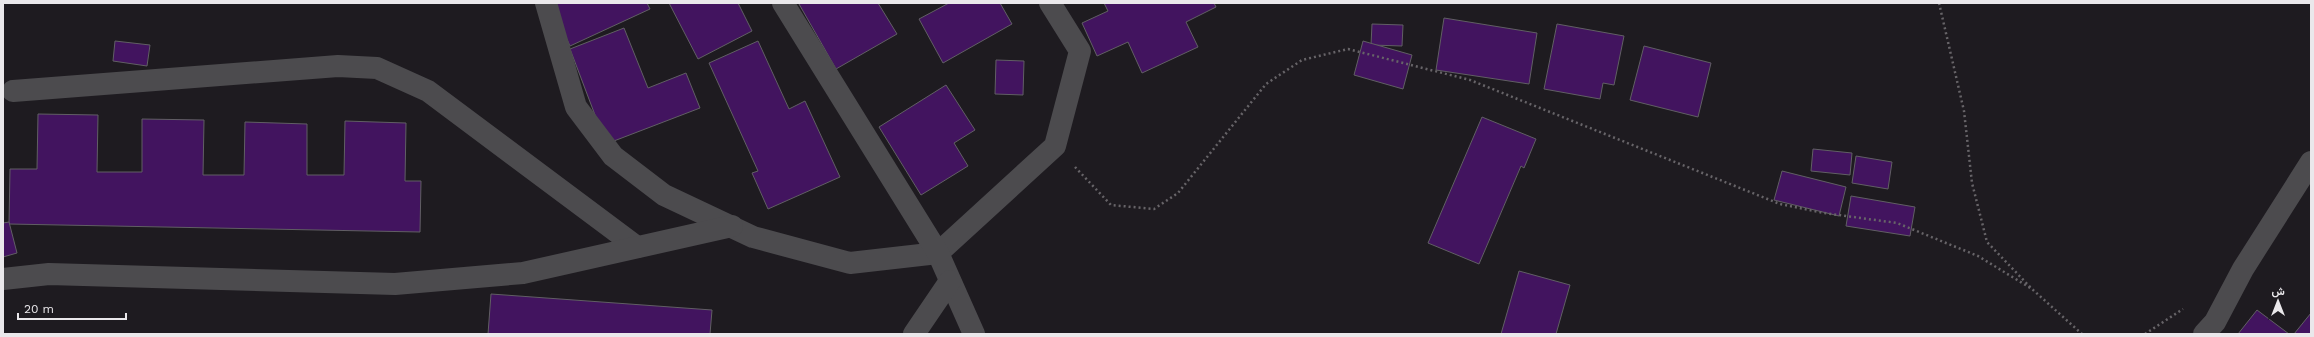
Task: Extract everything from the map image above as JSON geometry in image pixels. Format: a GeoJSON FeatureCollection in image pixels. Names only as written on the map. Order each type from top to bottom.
{"type":"FeatureCollection","features":[{"type":"Feature","properties":{"kind":"street"},"geometry":{"type":"LineString","coordinates":[[546,3],[576,107],[613,156],[664,194],[753,236],[850,263],[938,253],[1055,146],[1080,51],[1050,3]]}},
{"type":"Feature","properties":{"kind":"street"},"geometry":{"type":"LineString","coordinates":[[783,3],[938,253],[974,334]]}},
{"type":"Feature","properties":{"kind":"street"},"geometry":{"type":"LineString","coordinates":[[13,91],[338,66],[377,68],[428,91],[637,247]]}},
{"type":"Feature","properties":{"kind":"street"},"geometry":{"type":"LineString","coordinates":[[2204,334],[2215,322],[2243,269],[2311,162]]}},
{"type":"Feature","properties":{"kind":"street"},"geometry":{"type":"LineString","coordinates":[[3,279],[49,274],[395,284],[523,273],[732,226]]}},
{"type":"Feature","properties":{"kind":"street"},"geometry":{"type":"LineString","coordinates":[[914,334],[950,281]]}},
{"type":"Feature","properties":{"kind":"path"},"geometry":{"type":"LineString","coordinates":[[1939,3],[1964,111],[1972,183],[1987,242],[2032,289],[2082,334]]}},
{"type":"Feature","properties":{"kind":"path"},"geometry":{"type":"LineString","coordinates":[[1055,146],[1111,205],[1154,209],[1178,193],[1266,84],[1302,60],[1348,49],[1470,80],[1780,204],[1824,213],[1897,223],[1978,256],[2032,289]]}},
{"type":"Feature","properties":{"kind":"building"},"geometry":{"type":"Polygon","coordinates":[[[555,3],[647,3],[650,9],[570,46],[551,5],[555,3]]]}},
{"type":"Feature","properties":{"kind":"building"},"geometry":{"type":"Polygon","coordinates":[[[669,3],[738,3],[752,31],[698,59],[669,3]]]}},
{"type":"Feature","properties":{"kind":"building"},"geometry":{"type":"Polygon","coordinates":[[[878,3],[897,34],[836,69],[799,4],[878,3]]]}},
{"type":"Feature","properties":{"kind":"building"},"geometry":{"type":"Polygon","coordinates":[[[949,3],[1000,3],[1012,24],[943,63],[919,19],[949,3]]]}},
{"type":"Feature","properties":{"kind":"building"},"geometry":{"type":"Polygon","coordinates":[[[1104,3],[1214,3],[1216,7],[1186,22],[1198,47],[1142,73],[1128,42],[1097,56],[1082,23],[1108,11],[1104,3]]]}},
{"type":"Feature","properties":{"kind":"building"},"geometry":{"type":"Polygon","coordinates":[[[1444,18],[1537,33],[1529,84],[1436,70],[1444,18]]]}},
{"type":"Feature","properties":{"kind":"building"},"geometry":{"type":"Polygon","coordinates":[[[1372,24],[1403,25],[1402,46],[1371,45],[1372,24]]]}},
{"type":"Feature","properties":{"kind":"building"},"geometry":{"type":"Polygon","coordinates":[[[1557,24],[1624,36],[1614,85],[1603,83],[1600,99],[1544,89],[1557,24]]]}},
{"type":"Feature","properties":{"kind":"building"},"geometry":{"type":"Polygon","coordinates":[[[624,28],[648,88],[686,73],[700,108],[606,144],[570,49],[624,28]]]}},
{"type":"Feature","properties":{"kind":"building"},"geometry":{"type":"Polygon","coordinates":[[[115,41],[150,45],[147,66],[113,61],[115,41]]]}},
{"type":"Feature","properties":{"kind":"building"},"geometry":{"type":"Polygon","coordinates":[[[758,41],[789,109],[805,101],[840,177],[768,209],[752,173],[758,171],[709,63],[758,41]]]}},
{"type":"Feature","properties":{"kind":"building"},"geometry":{"type":"Polygon","coordinates":[[[1363,41],[1412,55],[1403,89],[1354,75],[1363,41]]]}},
{"type":"Feature","properties":{"kind":"building"},"geometry":{"type":"Polygon","coordinates":[[[1644,46],[1711,63],[1698,117],[1630,100],[1644,46]]]}},
{"type":"Feature","properties":{"kind":"building"},"geometry":{"type":"Polygon","coordinates":[[[996,60],[1024,61],[1023,95],[995,94],[996,60]]]}},
{"type":"Feature","properties":{"kind":"building"},"geometry":{"type":"Polygon","coordinates":[[[946,85],[975,130],[954,143],[968,166],[921,195],[879,127],[946,85]]]}},
{"type":"Feature","properties":{"kind":"building"},"geometry":{"type":"Polygon","coordinates":[[[38,114],[98,115],[97,172],[142,172],[142,119],[204,120],[203,175],[244,175],[245,122],[307,124],[307,175],[344,175],[345,121],[406,123],[405,181],[421,181],[420,232],[9,224],[10,169],[37,169],[38,114]]]}},
{"type":"Feature","properties":{"kind":"building"},"geometry":{"type":"Polygon","coordinates":[[[1482,117],[1536,139],[1524,168],[1521,166],[1479,264],[1428,243],[1482,117]]]}},
{"type":"Feature","properties":{"kind":"building"},"geometry":{"type":"Polygon","coordinates":[[[1813,149],[1852,153],[1850,175],[1811,171],[1813,149]]]}},
{"type":"Feature","properties":{"kind":"building"},"geometry":{"type":"Polygon","coordinates":[[[1856,156],[1892,162],[1888,189],[1852,183],[1856,156]]]}},
{"type":"Feature","properties":{"kind":"building"},"geometry":{"type":"Polygon","coordinates":[[[1782,171],[1846,187],[1839,216],[1774,200],[1782,171]]]}},
{"type":"Feature","properties":{"kind":"building"},"geometry":{"type":"Polygon","coordinates":[[[1851,196],[1915,207],[1910,236],[1846,226],[1851,196]]]}},
{"type":"Feature","properties":{"kind":"building"},"geometry":{"type":"Polygon","coordinates":[[[9,222],[17,253],[3,257],[3,223],[9,222]]]}},
{"type":"Feature","properties":{"kind":"building"},"geometry":{"type":"Polygon","coordinates":[[[1519,271],[1570,285],[1556,334],[1501,334],[1519,271]]]}},
{"type":"Feature","properties":{"kind":"building"},"geometry":{"type":"Polygon","coordinates":[[[491,294],[712,310],[710,334],[488,334],[491,294]]]}},
{"type":"Feature","properties":{"kind":"building"},"geometry":{"type":"Polygon","coordinates":[[[2257,310],[2289,334],[2238,334],[2257,310]]]}},
{"type":"Feature","properties":{"kind":"building"},"geometry":{"type":"Polygon","coordinates":[[[2311,313],[2311,334],[2294,334],[2311,313]]]}}]}
